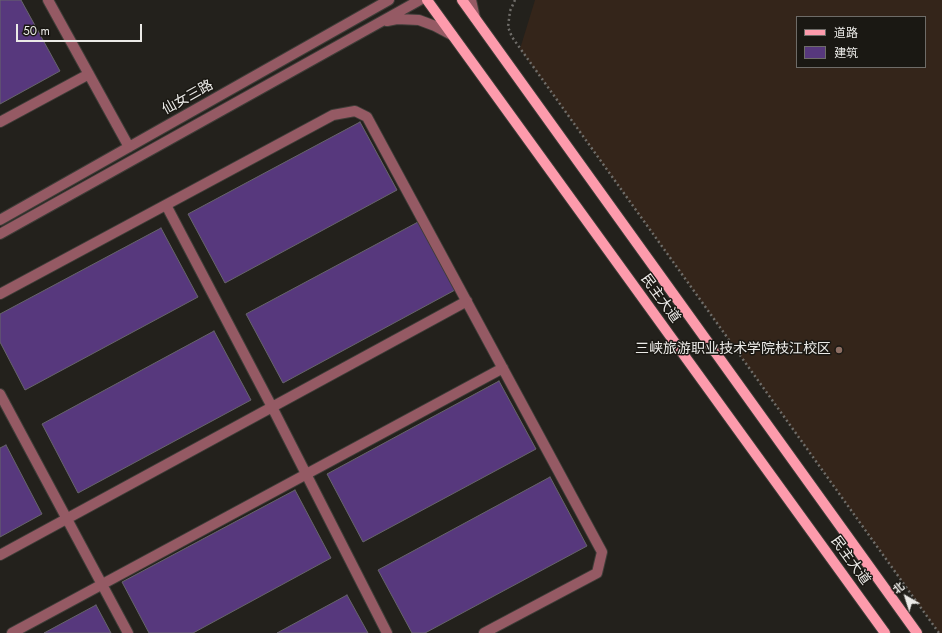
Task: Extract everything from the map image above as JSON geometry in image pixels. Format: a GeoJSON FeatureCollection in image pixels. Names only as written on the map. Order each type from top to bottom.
{"type":"FeatureCollection","features":[{"type":"Feature","properties":{"kind":"main road","name":"民主大道"},"geometry":{"type":"LineString","coordinates":[[427,0],[884,633]]}},
{"type":"Feature","properties":{"kind":"main road","name":"民主大道"},"geometry":{"type":"LineString","coordinates":[[462,0],[917,633]]}},
{"type":"Feature","properties":{"kind":"street"},"geometry":{"type":"LineString","coordinates":[[48,0],[129,147]]}},
{"type":"Feature","properties":{"kind":"street"},"geometry":{"type":"LineString","coordinates":[[371,10],[378,0]]}},
{"type":"Feature","properties":{"kind":"street","name":"仙女三路"},"geometry":{"type":"LineString","coordinates":[[0,220],[389,0]]}},
{"type":"Feature","properties":{"kind":"street"},"geometry":{"type":"LineString","coordinates":[[0,234],[420,0]]}},
{"type":"Feature","properties":{"kind":"street"},"geometry":{"type":"LineString","coordinates":[[471,0],[475,18]]}},
{"type":"Feature","properties":{"kind":"street"},"geometry":{"type":"LineString","coordinates":[[377,23],[397,19],[419,20],[435,26],[452,36]]}},
{"type":"Feature","properties":{"kind":"street"},"geometry":{"type":"LineString","coordinates":[[0,122],[89,74]]}},
{"type":"Feature","properties":{"kind":"street"},"geometry":{"type":"LineString","coordinates":[[0,294],[333,115],[355,111],[367,117],[602,552],[597,573],[484,633]]}},
{"type":"Feature","properties":{"kind":"street"},"geometry":{"type":"LineString","coordinates":[[166,205],[307,474],[387,633]]}},
{"type":"Feature","properties":{"kind":"street"},"geometry":{"type":"LineString","coordinates":[[0,555],[467,301]]}},
{"type":"Feature","properties":{"kind":"street"},"geometry":{"type":"LineString","coordinates":[[12,633],[503,368]]}},
{"type":"Feature","properties":{"kind":"street"},"geometry":{"type":"LineString","coordinates":[[0,394],[128,633]]}},
{"type":"Feature","properties":{"kind":"path"},"geometry":{"type":"LineString","coordinates":[[515,0],[510,11],[508,27],[512,37],[938,633]]}},
{"type":"Feature","properties":{"kind":"shaded area","name":"三峡旅游职业技术学院枝江校区"},"geometry":{"type":"Polygon","coordinates":[[[535,0],[942,0],[942,633],[939,633],[520,49],[535,0]]]}},
{"type":"Feature","properties":{"kind":"building"},"geometry":{"type":"Polygon","coordinates":[[[0,0],[21,0],[60,71],[0,104],[0,0]]]}},
{"type":"Feature","properties":{"kind":"building"},"geometry":{"type":"Polygon","coordinates":[[[360,122],[397,190],[225,283],[188,214],[360,122]]]}},
{"type":"Feature","properties":{"kind":"building"},"geometry":{"type":"Polygon","coordinates":[[[418,222],[455,290],[283,383],[246,314],[418,222]]]}},
{"type":"Feature","properties":{"kind":"building"},"geometry":{"type":"Polygon","coordinates":[[[161,228],[198,297],[25,390],[0,342],[0,314],[161,228]]]}},
{"type":"Feature","properties":{"kind":"building"},"geometry":{"type":"Polygon","coordinates":[[[214,331],[251,400],[78,493],[42,424],[214,331]]]}},
{"type":"Feature","properties":{"kind":"building"},"geometry":{"type":"Polygon","coordinates":[[[499,381],[536,449],[363,542],[327,474],[499,381]]]}},
{"type":"Feature","properties":{"kind":"building"},"geometry":{"type":"Polygon","coordinates":[[[6,445],[42,514],[0,537],[0,448],[6,445]]]}},
{"type":"Feature","properties":{"kind":"building"},"geometry":{"type":"Polygon","coordinates":[[[550,477],[587,546],[425,633],[412,633],[378,570],[550,477]]]}},
{"type":"Feature","properties":{"kind":"building"},"geometry":{"type":"Polygon","coordinates":[[[295,490],[331,558],[193,633],[149,633],[122,582],[295,490]]]}},
{"type":"Feature","properties":{"kind":"building"},"geometry":{"type":"Polygon","coordinates":[[[347,595],[368,633],[277,633],[347,595]]]}},
{"type":"Feature","properties":{"kind":"building"},"geometry":{"type":"Polygon","coordinates":[[[96,605],[111,633],[44,633],[96,605]]]}},
{"type":"Feature","properties":{"kind":"place","name":"三峡旅游职业技术学院枝江校区"},"geometry":{"type":"Point","coordinates":[839,350]}}]}
